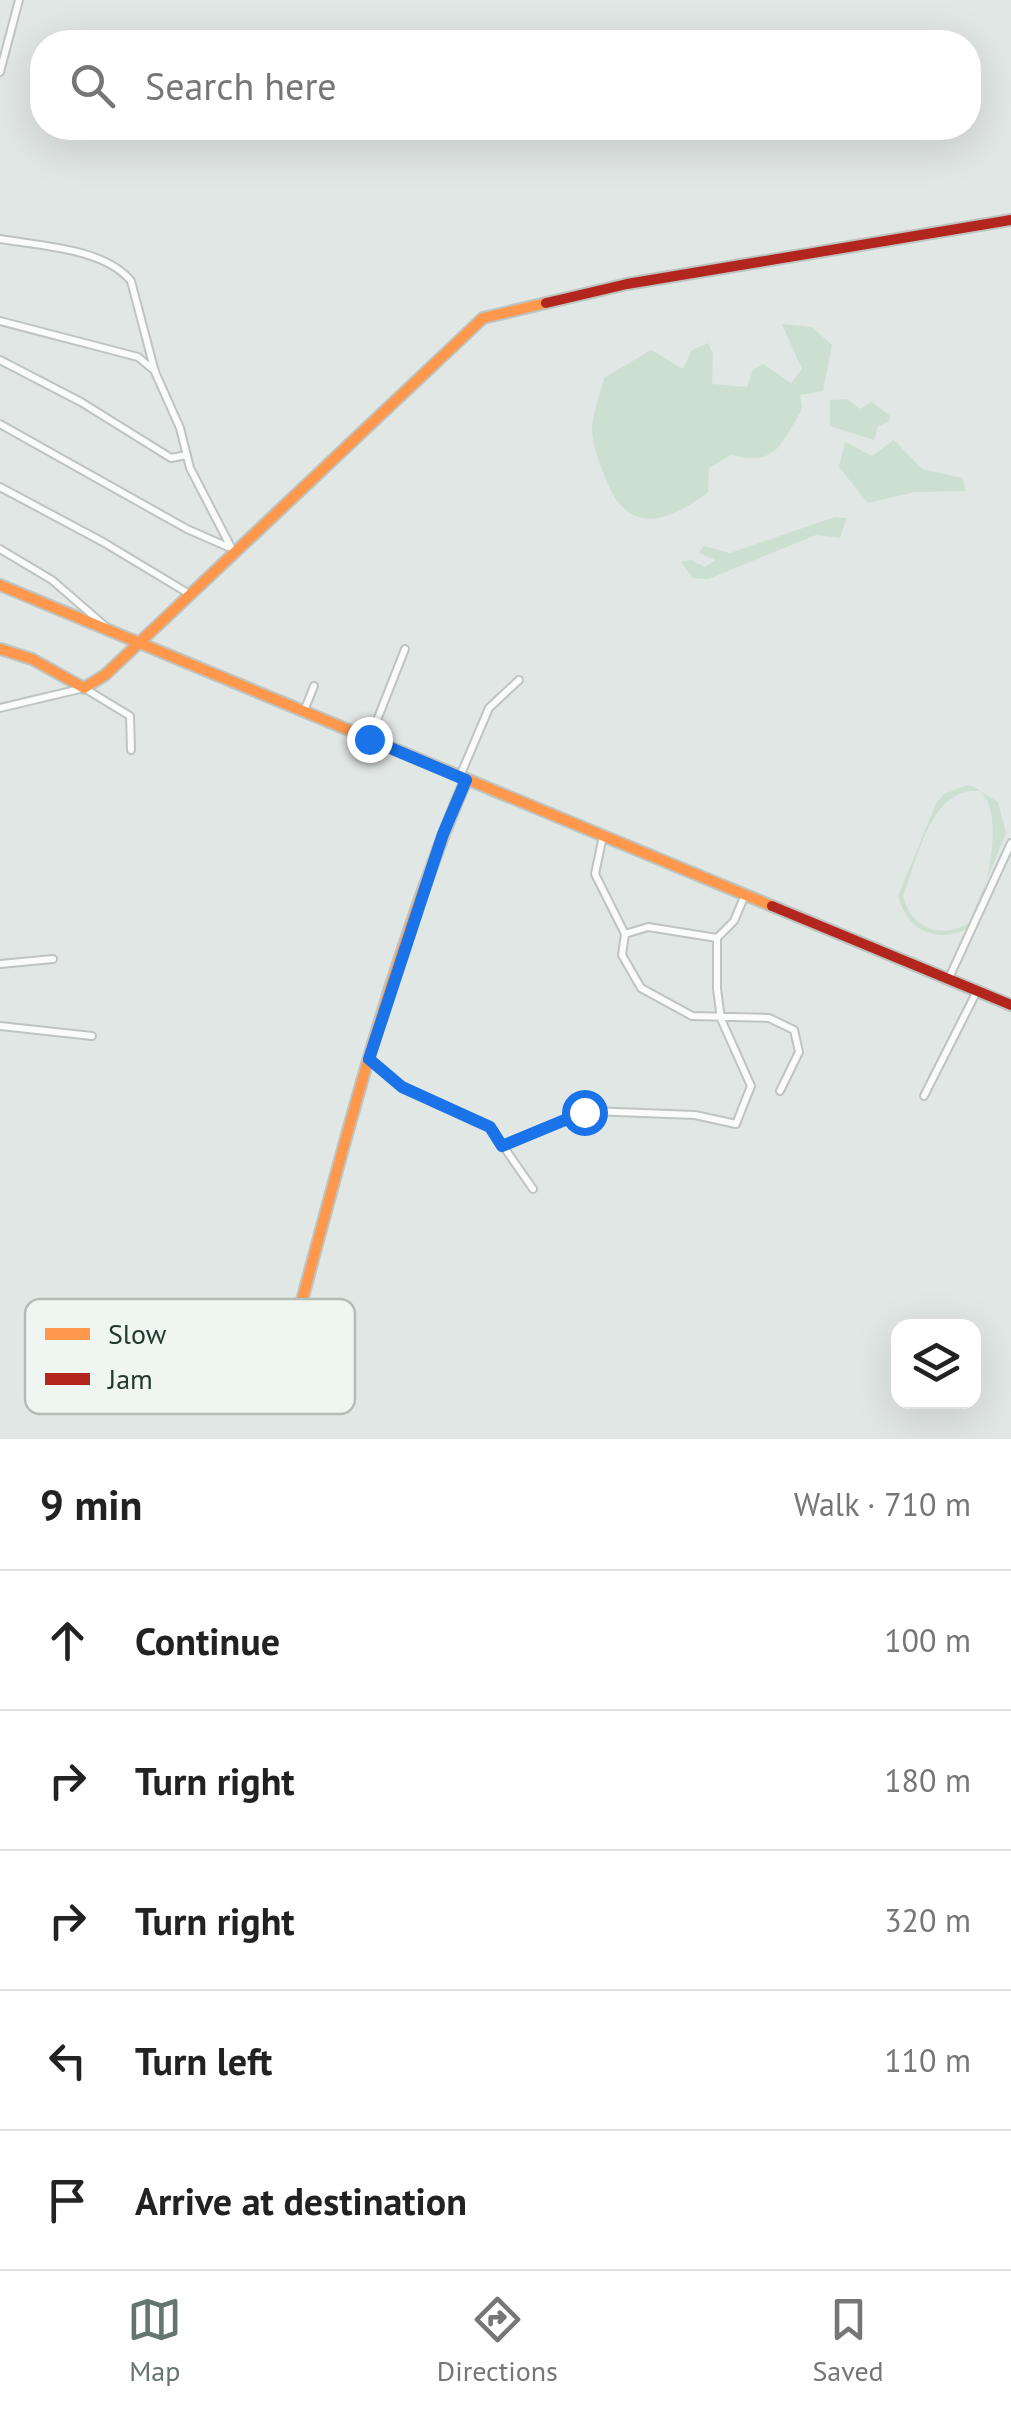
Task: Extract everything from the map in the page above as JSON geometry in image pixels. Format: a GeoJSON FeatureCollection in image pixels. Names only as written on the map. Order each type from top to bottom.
{"type":"FeatureCollection","features":[{"type":"Feature","properties":{"kind":"street"},"geometry":{"type":"LineString","coordinates":[[0,72],[19,0]]}},
{"type":"Feature","properties":{"kind":"street"},"geometry":{"type":"LineString","coordinates":[[0,708],[84,688],[117,666],[192,596],[232,551],[492,314],[677,275],[1011,220]]}},
{"type":"Feature","properties":{"kind":"street"},"geometry":{"type":"LineString","coordinates":[[0,239],[92,258],[124,272],[131,281],[156,372],[204,504],[232,551]]}},
{"type":"Feature","properties":{"kind":"street"},"geometry":{"type":"LineString","coordinates":[[0,321],[138,358],[156,372]]}},
{"type":"Feature","properties":{"kind":"street"},"geometry":{"type":"LineString","coordinates":[[138,358],[153,352]]}},
{"type":"Feature","properties":{"kind":"street"},"geometry":{"type":"LineString","coordinates":[[0,360],[70,396],[171,458],[187,455]]}},
{"type":"Feature","properties":{"kind":"street"},"geometry":{"type":"LineString","coordinates":[[0,424],[232,551]]}},
{"type":"Feature","properties":{"kind":"street"},"geometry":{"type":"LineString","coordinates":[[0,487],[104,542],[192,596]]}},
{"type":"Feature","properties":{"kind":"street"},"geometry":{"type":"LineString","coordinates":[[0,549],[52,580],[109,631]]}},
{"type":"Feature","properties":{"kind":"street"},"geometry":{"type":"LineString","coordinates":[[0,585],[1011,1005]]}},
{"type":"Feature","properties":{"kind":"street"},"geometry":{"type":"LineString","coordinates":[[0,648],[45,664],[130,716],[132,750]]}},
{"type":"Feature","properties":{"kind":"street"},"geometry":{"type":"LineString","coordinates":[[369,739],[405,648]]}},
{"type":"Feature","properties":{"kind":"street"},"geometry":{"type":"LineString","coordinates":[[302,1299],[369,1059],[443,834],[489,708],[519,680]]}},
{"type":"Feature","properties":{"kind":"street"},"geometry":{"type":"LineString","coordinates":[[303,712],[314,686]]}},
{"type":"Feature","properties":{"kind":"street"},"geometry":{"type":"LineString","coordinates":[[603,836],[594,874],[626,934],[622,956],[647,994],[678,1011],[721,1019],[762,1017],[794,1030],[799,1052],[780,1091]]}},
{"type":"Feature","properties":{"kind":"street"},"geometry":{"type":"LineString","coordinates":[[948,979],[1011,843]]}},
{"type":"Feature","properties":{"kind":"street"},"geometry":{"type":"LineString","coordinates":[[502,1146],[590,1110],[695,1115],[736,1124],[750,1086],[721,1019],[718,938],[734,921],[745,895]]}},
{"type":"Feature","properties":{"kind":"street"},"geometry":{"type":"LineString","coordinates":[[626,934],[648,927],[718,938]]}},
{"type":"Feature","properties":{"kind":"street"},"geometry":{"type":"LineString","coordinates":[[0,964],[53,959]]}},
{"type":"Feature","properties":{"kind":"street"},"geometry":{"type":"LineString","coordinates":[[924,1096],[977,991]]}},
{"type":"Feature","properties":{"kind":"street"},"geometry":{"type":"LineString","coordinates":[[0,1026],[92,1036]]}},
{"type":"Feature","properties":{"kind":"street"},"geometry":{"type":"LineString","coordinates":[[369,1059],[402,1087],[490,1127],[534,1188]]}},
{"type":"Feature","properties":{"kind":"green space"},"geometry":{"type":"Polygon","coordinates":[[[782,324],[812,327],[832,345],[823,391],[800,395],[802,410],[776,450],[759,458],[731,455],[709,468],[708,492],[677,512],[649,519],[624,508],[605,477],[592,431],[604,378],[651,350],[683,369],[692,350],[708,343],[713,354],[712,384],[747,387],[753,370],[763,364],[791,383],[802,369],[782,324]]]}},
{"type":"Feature","properties":{"kind":"green space"},"geometry":{"type":"Polygon","coordinates":[[[847,399],[860,409],[872,402],[890,416],[889,422],[878,426],[874,440],[830,426],[830,400],[847,399]]]}},
{"type":"Feature","properties":{"kind":"green space"},"geometry":{"type":"Polygon","coordinates":[[[894,440],[922,469],[963,478],[965,491],[915,492],[868,503],[839,467],[845,442],[872,456],[894,440]]]}},
{"type":"Feature","properties":{"kind":"green space"},"geometry":{"type":"Polygon","coordinates":[[[835,517],[847,518],[840,538],[816,535],[708,579],[693,578],[681,562],[691,560],[705,567],[715,560],[699,553],[704,546],[730,553],[835,517]]]}},
{"type":"Feature","properties":{"kind":"green space"},"geometry":{"type":"Polygon","coordinates":[[[967,785],[981,791],[962,793],[937,813],[903,896],[907,907],[928,928],[958,928],[969,923],[986,882],[972,926],[937,935],[909,919],[898,896],[936,804],[944,794],[967,785]]]}},
{"type":"Feature","properties":{"kind":"traffic: slow"},"geometry":{"type":"LineString","coordinates":[[0,649],[32,659],[84,688],[105,675],[483,318],[546,303]]}},
{"type":"Feature","properties":{"kind":"traffic: slow"},"geometry":{"type":"LineString","coordinates":[[0,585],[772,906]]}},
{"type":"Feature","properties":{"kind":"traffic: slow"},"geometry":{"type":"LineString","coordinates":[[303,1299],[393,980],[466,780]]}},
{"type":"Feature","properties":{"kind":"traffic: jam"},"geometry":{"type":"LineString","coordinates":[[546,303],[627,284],[1011,220]]}},
{"type":"Feature","properties":{"kind":"traffic: jam"},"geometry":{"type":"LineString","coordinates":[[772,906],[1011,1005]]}},
{"type":"Feature","properties":{"kind":"route"},"geometry":{"type":"LineString","coordinates":[[369,739],[466,780],[443,834],[369,1059],[402,1087],[490,1127],[502,1146],[584,1112]]}}]}
